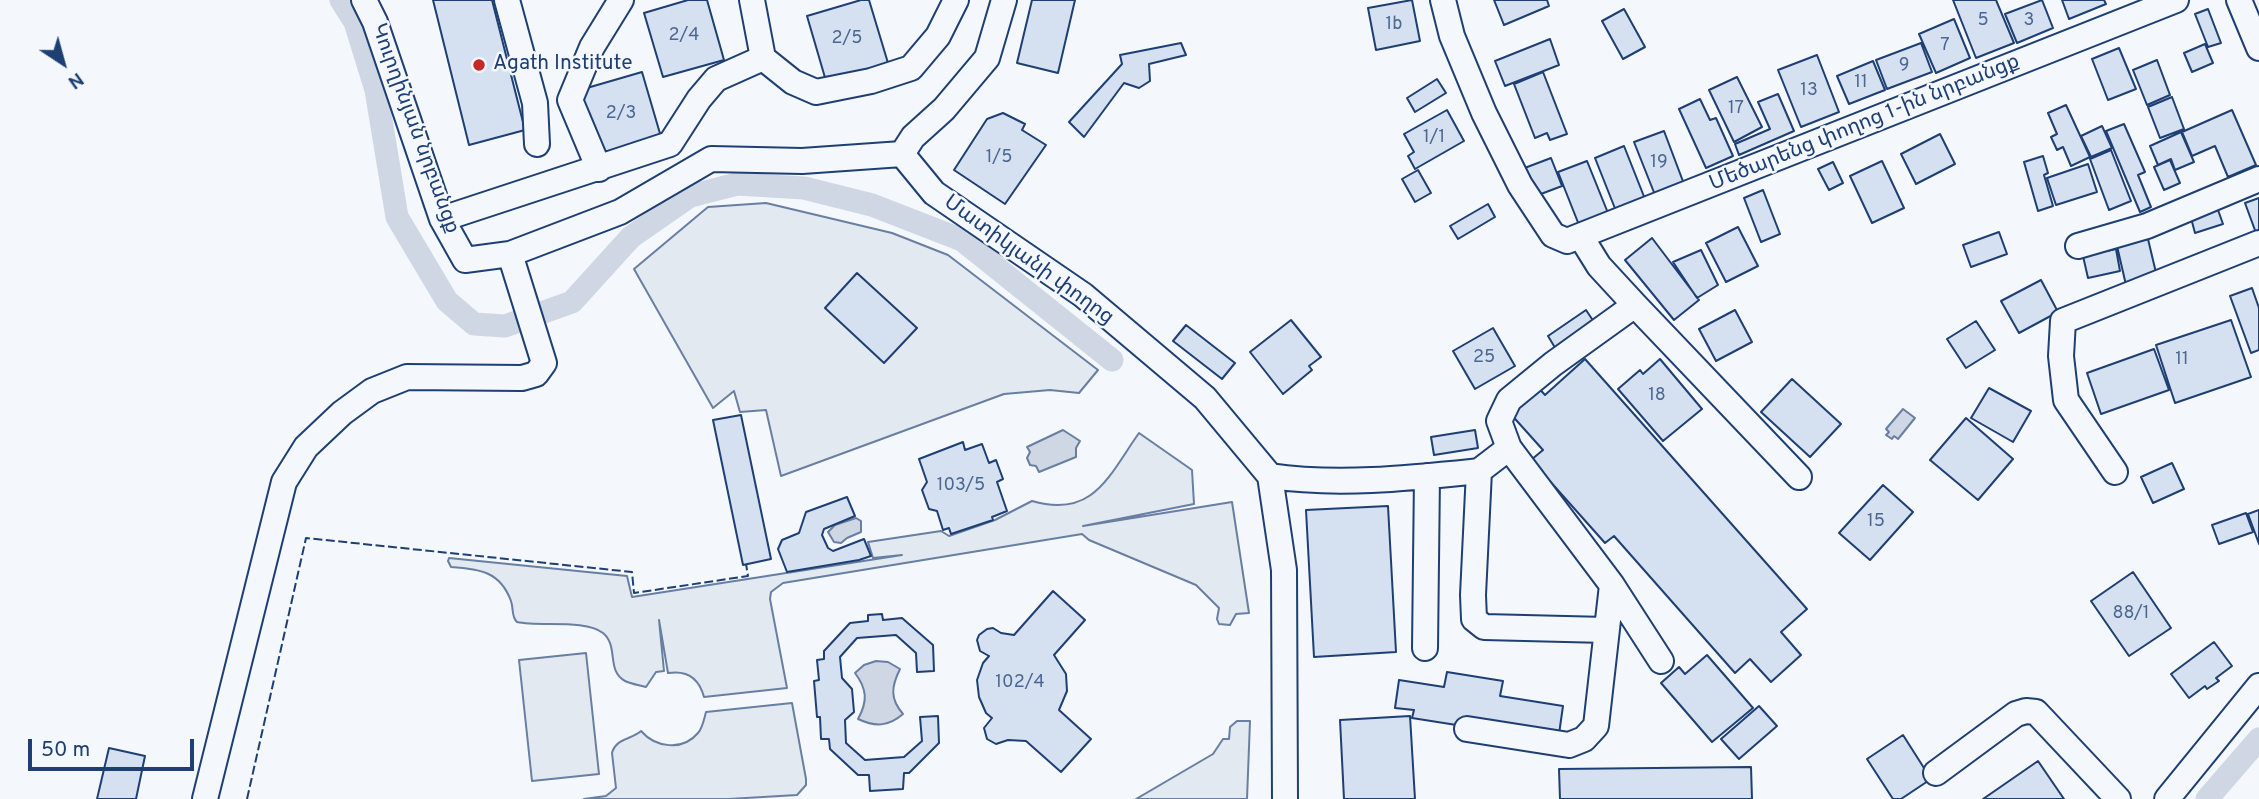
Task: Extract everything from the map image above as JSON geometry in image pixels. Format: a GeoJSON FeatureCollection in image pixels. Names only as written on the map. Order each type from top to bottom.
{"type":"FeatureCollection","features":[{"type":"Feature","properties":{"kind":"street","name":"Կուրղինյան նրբանցք"},"geometry":{"type":"LineString","coordinates":[[364,0],[375,22],[442,219],[466,260],[510,254],[620,212],[711,159],[802,160],[902,153]]}},
{"type":"Feature","properties":{"kind":"street"},"geometry":{"type":"LineString","coordinates":[[507,0],[535,103],[537,144]]}},
{"type":"Feature","properties":{"kind":"street"},"geometry":{"type":"LineString","coordinates":[[599,169],[570,100],[592,47],[621,0]]}},
{"type":"Feature","properties":{"kind":"street"},"geometry":{"type":"LineString","coordinates":[[752,0],[763,58],[793,82],[816,92],[870,81],[911,68],[938,36],[956,0]]}},
{"type":"Feature","properties":{"kind":"street"},"geometry":{"type":"LineString","coordinates":[[902,153],[913,137],[944,109],[987,58],[1004,0]]}},
{"type":"Feature","properties":{"kind":"street","name":"Մեծարենց փողոց 1-ին նրբանցք"},"geometry":{"type":"LineString","coordinates":[[1443,0],[1452,36],[1484,113],[1520,185],[1553,235],[1567,241],[2176,0]]}},
{"type":"Feature","properties":{"kind":"street"},"geometry":{"type":"LineString","coordinates":[[2239,0],[2259,48]]}},
{"type":"Feature","properties":{"kind":"street"},"geometry":{"type":"LineString","coordinates":[[442,219],[670,144],[699,99],[716,79],[763,58]]}},
{"type":"Feature","properties":{"kind":"street","name":"Մատիկյանի փողոց"},"geometry":{"type":"LineString","coordinates":[[902,153],[934,193],[1083,295],[1205,398],[1270,476]]}},
{"type":"Feature","properties":{"kind":"street"},"geometry":{"type":"LineString","coordinates":[[2078,246],[2147,226],[2259,178]]}},
{"type":"Feature","properties":{"kind":"street"},"geometry":{"type":"LineString","coordinates":[[1581,237],[1600,266],[1635,305],[1799,477]]}},
{"type":"Feature","properties":{"kind":"street"},"geometry":{"type":"LineString","coordinates":[[2115,472],[2066,400],[2061,356],[2063,321],[2259,243]]}},
{"type":"Feature","properties":{"kind":"street"},"geometry":{"type":"LineString","coordinates":[[205,799],[284,482],[306,447],[342,413],[372,391],[407,377],[522,378],[536,374],[544,363],[540,344],[510,254]]}},
{"type":"Feature","properties":{"kind":"street"},"geometry":{"type":"LineString","coordinates":[[1635,305],[1553,364],[1510,400],[1499,421],[1509,448],[1612,585],[1661,661]]}},
{"type":"Feature","properties":{"kind":"street"},"geometry":{"type":"LineString","coordinates":[[1284,799],[1284,570],[1270,476],[1305,481],[1479,471],[1509,448]]}},
{"type":"Feature","properties":{"kind":"street"},"geometry":{"type":"LineString","coordinates":[[1479,471],[1473,595],[1475,619],[1484,627],[1606,630]]}},
{"type":"Feature","properties":{"kind":"street"},"geometry":{"type":"LineString","coordinates":[[1425,648],[1427,476]]}},
{"type":"Feature","properties":{"kind":"street"},"geometry":{"type":"LineString","coordinates":[[1467,729],[1569,745],[1584,739],[1597,726],[1612,585]]}},
{"type":"Feature","properties":{"kind":"street"},"geometry":{"type":"LineString","coordinates":[[2167,799],[2259,686]]}},
{"type":"Feature","properties":{"kind":"street"},"geometry":{"type":"LineString","coordinates":[[1936,773],[2016,714],[2036,712],[2118,799]]}},
{"type":"Feature","properties":{"kind":"shaded area"},"geometry":{"type":"Polygon","coordinates":[[[766,203],[892,233],[948,255],[1098,370],[1079,393],[1050,390],[1004,394],[781,476],[766,410],[740,412],[734,391],[713,408],[634,269],[708,207],[766,203]]]}},
{"type":"Feature","properties":{"kind":"shaded area"},"geometry":{"type":"Polygon","coordinates":[[[1903,409],[1915,418],[1898,439],[1894,436],[1892,439],[1886,435],[1889,432],[1886,429],[1903,409]]]}},
{"type":"Feature","properties":{"kind":"shaded area"},"geometry":{"type":"Polygon","coordinates":[[[1063,430],[1080,441],[1076,448],[1076,457],[1039,472],[1036,466],[1030,465],[1027,458],[1030,452],[1027,447],[1063,430]]]}},
{"type":"Feature","properties":{"kind":"shaded area"},"geometry":{"type":"Polygon","coordinates":[[[1139,433],[1192,470],[1194,504],[1083,526],[1232,502],[1249,613],[1236,614],[1230,625],[1219,624],[1219,608],[1196,585],[1089,540],[1082,534],[783,583],[771,592],[770,599],[787,688],[704,697],[699,685],[691,677],[681,673],[668,673],[659,620],[664,671],[656,672],[646,687],[632,684],[619,677],[611,645],[603,633],[585,626],[517,622],[511,601],[501,583],[479,571],[451,567],[448,561],[449,558],[627,576],[632,597],[902,555],[873,558],[868,542],[941,531],[949,536],[995,520],[1032,501],[1053,505],[1071,504],[1098,490],[1139,433]]]}},
{"type":"Feature","properties":{"kind":"shaded area"},"geometry":{"type":"Polygon","coordinates":[[[856,518],[861,521],[861,532],[841,543],[834,542],[828,532],[835,525],[856,518]]]}},
{"type":"Feature","properties":{"kind":"shaded area"},"geometry":{"type":"Polygon","coordinates":[[[586,653],[599,774],[532,781],[519,660],[586,653]]]}},
{"type":"Feature","properties":{"kind":"shaded area"},"geometry":{"type":"Polygon","coordinates":[[[876,661],[888,662],[900,669],[893,693],[903,714],[881,724],[858,719],[865,695],[855,673],[864,665],[876,661]]]}},
{"type":"Feature","properties":{"kind":"shaded area"},"geometry":{"type":"Polygon","coordinates":[[[792,703],[806,779],[806,785],[797,795],[729,799],[584,799],[606,796],[616,788],[612,753],[614,748],[641,731],[661,744],[677,745],[692,739],[698,733],[706,712],[792,703]]]}},
{"type":"Feature","properties":{"kind":"shaded area"},"geometry":{"type":"Polygon","coordinates":[[[1237,721],[1250,721],[1247,799],[1136,799],[1213,754],[1223,739],[1229,739],[1230,727],[1237,721]]]}},
{"type":"Feature","properties":{"kind":"building","name":"Agath Institute"},"geometry":{"type":"Polygon","coordinates":[[[433,0],[492,0],[525,130],[469,145],[433,0]]]}},
{"type":"Feature","properties":{"kind":"building"},"geometry":{"type":"Polygon","coordinates":[[[688,0],[707,0],[724,60],[663,77],[644,13],[688,0]]]}},
{"type":"Feature","properties":{"kind":"building"},"geometry":{"type":"Polygon","coordinates":[[[869,0],[888,63],[826,81],[807,16],[869,0]]]}},
{"type":"Feature","properties":{"kind":"building"},"geometry":{"type":"Polygon","coordinates":[[[1032,0],[1075,0],[1058,73],[1017,63],[1032,0]]]}},
{"type":"Feature","properties":{"kind":"building"},"geometry":{"type":"Polygon","coordinates":[[[1412,0],[1420,41],[1376,50],[1368,8],[1412,0]]]}},
{"type":"Feature","properties":{"kind":"building"},"geometry":{"type":"Polygon","coordinates":[[[1494,0],[1547,0],[1549,6],[1504,25],[1494,0]]]}},
{"type":"Feature","properties":{"kind":"building"},"geometry":{"type":"Polygon","coordinates":[[[1953,0],[1996,0],[2014,43],[1976,58],[1953,0]]]}},
{"type":"Feature","properties":{"kind":"building"},"geometry":{"type":"Polygon","coordinates":[[[2042,0],[2053,28],[2017,43],[2005,14],[2042,0]]]}},
{"type":"Feature","properties":{"kind":"building"},"geometry":{"type":"Polygon","coordinates":[[[2062,0],[2104,0],[2106,4],[2069,19],[2062,0]]]}},
{"type":"Feature","properties":{"kind":"building"},"geometry":{"type":"Polygon","coordinates":[[[1624,9],[1645,47],[1623,59],[1602,21],[1624,9]]]}},
{"type":"Feature","properties":{"kind":"building"},"geometry":{"type":"Polygon","coordinates":[[[2208,9],[2221,43],[2208,47],[2195,14],[2208,9]]]}},
{"type":"Feature","properties":{"kind":"building"},"geometry":{"type":"Polygon","coordinates":[[[1954,19],[1970,58],[1936,73],[1919,34],[1954,19]]]}},
{"type":"Feature","properties":{"kind":"building"},"geometry":{"type":"Polygon","coordinates":[[[1550,39],[1559,65],[1505,86],[1495,61],[1550,39]]]}},
{"type":"Feature","properties":{"kind":"building"},"geometry":{"type":"Polygon","coordinates":[[[1181,43],[1186,55],[1149,64],[1150,81],[1139,88],[1124,83],[1084,137],[1069,122],[1122,64],[1120,55],[1181,43]]]}},
{"type":"Feature","properties":{"kind":"building"},"geometry":{"type":"Polygon","coordinates":[[[1921,43],[1932,72],[1887,89],[1876,60],[1921,43]]]}},
{"type":"Feature","properties":{"kind":"building"},"geometry":{"type":"Polygon","coordinates":[[[2205,44],[2213,63],[2192,72],[2184,53],[2205,44]]]}},
{"type":"Feature","properties":{"kind":"building"},"geometry":{"type":"Polygon","coordinates":[[[2119,48],[2136,89],[2108,100],[2092,59],[2119,48]]]}},
{"type":"Feature","properties":{"kind":"building"},"geometry":{"type":"Polygon","coordinates":[[[1817,55],[1839,112],[1801,127],[1778,70],[1817,55]]]}},
{"type":"Feature","properties":{"kind":"building"},"geometry":{"type":"Polygon","coordinates":[[[2157,60],[2170,95],[2147,105],[2133,70],[2157,60]]]}},
{"type":"Feature","properties":{"kind":"building"},"geometry":{"type":"Polygon","coordinates":[[[1873,61],[1885,90],[1849,104],[1837,76],[1873,61]]]}},
{"type":"Feature","properties":{"kind":"building"},"geometry":{"type":"Polygon","coordinates":[[[642,72],[661,137],[599,155],[580,90],[642,72]]]}},
{"type":"Feature","properties":{"kind":"building"},"geometry":{"type":"Polygon","coordinates":[[[1543,72],[1567,134],[1550,140],[1547,133],[1535,138],[1514,84],[1543,72]]]}},
{"type":"Feature","properties":{"kind":"building"},"geometry":{"type":"Polygon","coordinates":[[[1737,77],[1762,127],[1734,142],[1709,90],[1737,77]]]}},
{"type":"Feature","properties":{"kind":"building"},"geometry":{"type":"Polygon","coordinates":[[[1437,79],[1446,93],[1415,112],[1407,98],[1437,79]]]}},
{"type":"Feature","properties":{"kind":"building"},"geometry":{"type":"Polygon","coordinates":[[[1778,94],[1794,131],[1739,155],[1735,144],[1770,129],[1758,102],[1778,94]]]}},
{"type":"Feature","properties":{"kind":"building"},"geometry":{"type":"Polygon","coordinates":[[[2172,97],[2184,129],[2160,138],[2148,107],[2172,97]]]}},
{"type":"Feature","properties":{"kind":"building"},"geometry":{"type":"Polygon","coordinates":[[[1700,99],[1710,120],[1716,118],[1733,156],[1706,168],[1679,109],[1700,99]]]}},
{"type":"Feature","properties":{"kind":"building"},"geometry":{"type":"Polygon","coordinates":[[[2066,105],[2090,157],[2071,166],[2063,147],[2057,150],[2051,137],[2057,134],[2048,113],[2066,105]]]}},
{"type":"Feature","properties":{"kind":"building"},"geometry":{"type":"Polygon","coordinates":[[[1447,110],[1464,141],[1415,169],[1408,156],[1414,152],[1404,134],[1447,110]]]}},
{"type":"Feature","properties":{"kind":"building"},"geometry":{"type":"Polygon","coordinates":[[[2232,110],[2256,165],[2228,177],[2215,146],[2192,156],[2182,132],[2232,110]]]}},
{"type":"Feature","properties":{"kind":"building"},"geometry":{"type":"Polygon","coordinates":[[[1003,113],[1025,124],[1022,130],[1046,145],[1005,204],[954,170],[987,119],[1003,113]]]}},
{"type":"Feature","properties":{"kind":"building"},"geometry":{"type":"Polygon","coordinates":[[[2124,124],[2145,172],[2138,175],[2151,207],[2140,212],[2106,131],[2124,124]]]}},
{"type":"Feature","properties":{"kind":"building"},"geometry":{"type":"Polygon","coordinates":[[[2102,126],[2112,148],[2091,157],[2081,136],[2102,126]]]}},
{"type":"Feature","properties":{"kind":"building"},"geometry":{"type":"Polygon","coordinates":[[[1664,131],[1684,184],[1655,195],[1634,142],[1664,131]]]}},
{"type":"Feature","properties":{"kind":"building"},"geometry":{"type":"Polygon","coordinates":[[[2181,132],[2194,162],[2175,170],[2171,159],[2158,165],[2150,146],[2181,132]]]}},
{"type":"Feature","properties":{"kind":"building"},"geometry":{"type":"Polygon","coordinates":[[[1940,134],[1955,164],[1916,184],[1901,154],[1940,134]]]}},
{"type":"Feature","properties":{"kind":"building"},"geometry":{"type":"Polygon","coordinates":[[[1624,146],[1645,199],[1616,211],[1595,158],[1624,146]]]}},
{"type":"Feature","properties":{"kind":"building"},"geometry":{"type":"Polygon","coordinates":[[[2111,150],[2131,201],[2109,210],[2090,159],[2111,150]]]}},
{"type":"Feature","properties":{"kind":"building"},"geometry":{"type":"Polygon","coordinates":[[[2043,156],[2048,173],[2044,175],[2053,206],[2038,211],[2024,162],[2043,156]]]}},
{"type":"Feature","properties":{"kind":"building"},"geometry":{"type":"Polygon","coordinates":[[[1551,158],[1562,186],[1533,197],[1522,169],[1551,158]]]}},
{"type":"Feature","properties":{"kind":"building"},"geometry":{"type":"Polygon","coordinates":[[[2170,160],[2180,183],[2164,190],[2154,167],[2170,160]]]}},
{"type":"Feature","properties":{"kind":"building"},"geometry":{"type":"Polygon","coordinates":[[[1587,161],[1608,213],[1579,225],[1558,172],[1587,161]]]}},
{"type":"Feature","properties":{"kind":"building"},"geometry":{"type":"Polygon","coordinates":[[[1882,161],[1904,208],[1872,223],[1850,176],[1882,161]]]}},
{"type":"Feature","properties":{"kind":"building"},"geometry":{"type":"Polygon","coordinates":[[[1833,162],[1843,183],[1829,190],[1818,169],[1833,162]]]}},
{"type":"Feature","properties":{"kind":"building"},"geometry":{"type":"Polygon","coordinates":[[[2088,164],[2097,192],[2056,205],[2047,178],[2088,164]]]}},
{"type":"Feature","properties":{"kind":"building"},"geometry":{"type":"Polygon","coordinates":[[[1418,170],[1431,193],[1415,202],[1402,179],[1418,170]]]}},
{"type":"Feature","properties":{"kind":"building"},"geometry":{"type":"Polygon","coordinates":[[[1763,190],[1780,234],[1761,242],[1744,198],[1763,190]]]}},
{"type":"Feature","properties":{"kind":"building"},"geometry":{"type":"Polygon","coordinates":[[[2259,198],[2259,232],[2256,233],[2245,203],[2259,198]]]}},
{"type":"Feature","properties":{"kind":"building"},"geometry":{"type":"Polygon","coordinates":[[[1488,204],[1495,217],[1458,239],[1450,226],[1488,204]]]}},
{"type":"Feature","properties":{"kind":"building"},"geometry":{"type":"Polygon","coordinates":[[[2218,210],[2223,224],[2195,233],[2191,218],[2218,210]]]}},
{"type":"Feature","properties":{"kind":"building"},"geometry":{"type":"Polygon","coordinates":[[[1738,227],[1758,266],[1726,282],[1706,243],[1738,227]]]}},
{"type":"Feature","properties":{"kind":"building"},"geometry":{"type":"Polygon","coordinates":[[[1999,232],[2007,254],[1971,267],[1963,245],[1999,232]]]}},
{"type":"Feature","properties":{"kind":"building"},"geometry":{"type":"Polygon","coordinates":[[[1652,238],[1699,300],[1674,320],[1625,260],[1652,238]]]}},
{"type":"Feature","properties":{"kind":"building"},"geometry":{"type":"Polygon","coordinates":[[[2148,239],[2157,277],[2126,285],[2117,246],[2148,239]]]}},
{"type":"Feature","properties":{"kind":"building"},"geometry":{"type":"Polygon","coordinates":[[[2116,249],[2120,271],[2088,278],[2083,256],[2116,249]]]}},
{"type":"Feature","properties":{"kind":"building"},"geometry":{"type":"Polygon","coordinates":[[[1701,250],[1718,285],[1697,298],[1673,262],[1701,250]]]}},
{"type":"Feature","properties":{"kind":"building"},"geometry":{"type":"Polygon","coordinates":[[[857,273],[917,328],[884,363],[825,308],[857,273]]]}},
{"type":"Feature","properties":{"kind":"building"},"geometry":{"type":"Polygon","coordinates":[[[2041,280],[2058,312],[2019,333],[2001,301],[2041,280]]]}},
{"type":"Feature","properties":{"kind":"building"},"geometry":{"type":"Polygon","coordinates":[[[2252,288],[2259,308],[2259,350],[2251,353],[2230,296],[2252,288]]]}},
{"type":"Feature","properties":{"kind":"building"},"geometry":{"type":"Polygon","coordinates":[[[1586,310],[1596,325],[1557,351],[1548,336],[1586,310]]]}},
{"type":"Feature","properties":{"kind":"building"},"geometry":{"type":"Polygon","coordinates":[[[1735,310],[1752,342],[1716,361],[1699,329],[1735,310]]]}},
{"type":"Feature","properties":{"kind":"building"},"geometry":{"type":"Polygon","coordinates":[[[1291,320],[1321,357],[1309,366],[1312,370],[1283,394],[1250,352],[1291,320]]]}},
{"type":"Feature","properties":{"kind":"building"},"geometry":{"type":"Polygon","coordinates":[[[2231,320],[2251,377],[2175,403],[2156,345],[2231,320]]]}},
{"type":"Feature","properties":{"kind":"building"},"geometry":{"type":"Polygon","coordinates":[[[1976,321],[1995,350],[1966,368],[1947,339],[1976,321]]]}},
{"type":"Feature","properties":{"kind":"building"},"geometry":{"type":"Polygon","coordinates":[[[1186,325],[1235,363],[1222,379],[1173,341],[1186,325]]]}},
{"type":"Feature","properties":{"kind":"building"},"geometry":{"type":"Polygon","coordinates":[[[1493,328],[1515,366],[1475,389],[1453,351],[1493,328]]]}},
{"type":"Feature","properties":{"kind":"building"},"geometry":{"type":"Polygon","coordinates":[[[2154,349],[2169,390],[2101,414],[2087,373],[2154,349]]]}},
{"type":"Feature","properties":{"kind":"building"},"geometry":{"type":"Polygon","coordinates":[[[1585,359],[1807,609],[1781,632],[1801,655],[1771,682],[1750,659],[1735,673],[1614,536],[1605,543],[1531,460],[1543,450],[1508,411],[1536,385],[1545,395],[1585,359]]]}},
{"type":"Feature","properties":{"kind":"building"},"geometry":{"type":"Polygon","coordinates":[[[1660,359],[1702,409],[1663,441],[1618,389],[1640,370],[1643,374],[1660,359]]]}},
{"type":"Feature","properties":{"kind":"building"},"geometry":{"type":"Polygon","coordinates":[[[1792,379],[1841,424],[1810,457],[1761,412],[1792,379]]]}},
{"type":"Feature","properties":{"kind":"building"},"geometry":{"type":"Polygon","coordinates":[[[1989,388],[2031,411],[2013,442],[1971,418],[1989,388]]]}},
{"type":"Feature","properties":{"kind":"building"},"geometry":{"type":"Polygon","coordinates":[[[741,415],[771,559],[743,565],[713,420],[741,415]]]}},
{"type":"Feature","properties":{"kind":"building"},"geometry":{"type":"Polygon","coordinates":[[[1966,418],[2013,459],[1978,500],[1930,460],[1966,418]]]}},
{"type":"Feature","properties":{"kind":"building"},"geometry":{"type":"Polygon","coordinates":[[[1475,430],[1478,448],[1434,455],[1431,437],[1475,430]]]}},
{"type":"Feature","properties":{"kind":"building"},"geometry":{"type":"Polygon","coordinates":[[[963,442],[965,450],[982,444],[989,463],[996,460],[1003,479],[997,482],[1007,511],[992,517],[993,520],[951,534],[949,528],[943,530],[937,511],[929,509],[922,490],[927,482],[919,459],[963,442]]]}},
{"type":"Feature","properties":{"kind":"building"},"geometry":{"type":"Polygon","coordinates":[[[2172,463],[2184,489],[2153,503],[2141,477],[2172,463]]]}},
{"type":"Feature","properties":{"kind":"building"},"geometry":{"type":"Polygon","coordinates":[[[1883,485],[1913,512],[1870,560],[1839,533],[1883,485]]]}},
{"type":"Feature","properties":{"kind":"building"},"geometry":{"type":"Polygon","coordinates":[[[847,497],[855,516],[824,529],[822,535],[828,548],[833,551],[864,539],[871,556],[787,572],[778,549],[782,540],[799,533],[806,512],[847,497]]]}},
{"type":"Feature","properties":{"kind":"building"},"geometry":{"type":"Polygon","coordinates":[[[1388,506],[1396,652],[1314,657],[1306,510],[1388,506]]]}},
{"type":"Feature","properties":{"kind":"building"},"geometry":{"type":"Polygon","coordinates":[[[2259,510],[2259,544],[2248,514],[2259,510]]]}},
{"type":"Feature","properties":{"kind":"building"},"geometry":{"type":"Polygon","coordinates":[[[2246,513],[2253,532],[2219,544],[2212,525],[2246,513]]]}},
{"type":"Feature","properties":{"kind":"building"},"geometry":{"type":"Polygon","coordinates":[[[2133,572],[2171,628],[2129,656],[2091,601],[2133,572]]]}},
{"type":"Feature","properties":{"kind":"building"},"geometry":{"type":"Polygon","coordinates":[[[1053,591],[1085,620],[1054,655],[1066,674],[1067,691],[1059,710],[1091,739],[1061,772],[1026,741],[1008,740],[996,744],[987,739],[984,728],[992,718],[986,713],[979,697],[977,680],[983,663],[989,656],[980,651],[977,640],[979,635],[993,628],[1001,633],[1014,635],[1053,591]]]}},
{"type":"Feature","properties":{"kind":"building"},"geometry":{"type":"Polygon","coordinates":[[[882,614],[883,620],[902,618],[933,645],[934,671],[917,672],[916,653],[896,635],[857,638],[840,657],[842,678],[852,689],[854,712],[845,720],[846,743],[865,760],[904,757],[922,741],[920,717],[938,716],[939,743],[909,773],[904,773],[903,789],[870,791],[869,775],[858,775],[830,749],[829,739],[821,739],[814,681],[819,680],[817,660],[824,659],[824,651],[850,623],[868,621],[868,615],[882,614]]]}},
{"type":"Feature","properties":{"kind":"building"},"geometry":{"type":"Polygon","coordinates":[[[2214,642],[2232,666],[2216,678],[2219,681],[2207,689],[2205,686],[2189,698],[2171,674],[2214,642]]]}},
{"type":"Feature","properties":{"kind":"building"},"geometry":{"type":"Polygon","coordinates":[[[1707,655],[1753,708],[1712,742],[1661,683],[1679,667],[1685,674],[1707,655]]]}},
{"type":"Feature","properties":{"kind":"building"},"geometry":{"type":"Polygon","coordinates":[[[1447,672],[1503,681],[1500,696],[1563,706],[1558,741],[1412,718],[1414,710],[1395,708],[1399,680],[1444,687],[1447,672]]]}},
{"type":"Feature","properties":{"kind":"building"},"geometry":{"type":"Polygon","coordinates":[[[1759,706],[1777,726],[1739,759],[1721,739],[1759,706]]]}},
{"type":"Feature","properties":{"kind":"building"},"geometry":{"type":"Polygon","coordinates":[[[1410,716],[1415,799],[1344,799],[1340,720],[1410,716]]]}},
{"type":"Feature","properties":{"kind":"building"},"geometry":{"type":"Polygon","coordinates":[[[1903,735],[1931,779],[1901,799],[1893,799],[1867,759],[1903,735]]]}},
{"type":"Feature","properties":{"kind":"building"},"geometry":{"type":"Polygon","coordinates":[[[109,748],[145,756],[136,799],[97,799],[109,748]]]}},
{"type":"Feature","properties":{"kind":"building"},"geometry":{"type":"Polygon","coordinates":[[[2038,761],[2064,799],[1983,799],[2038,761]]]}},
{"type":"Feature","properties":{"kind":"building"},"geometry":{"type":"Polygon","coordinates":[[[1751,767],[1752,799],[1560,799],[1559,769],[1751,767]]]}},
{"type":"Feature","properties":{"kind":"waterway"},"geometry":{"type":"LineString","coordinates":[[341,0],[355,22],[376,90],[397,217],[447,301],[474,324],[505,326],[572,302],[631,237],[690,196],[737,184],[804,188],[872,205],[962,240],[1112,360]]}},
{"type":"Feature","properties":{"kind":"waterway"},"geometry":{"type":"LineString","coordinates":[[2207,799],[2259,739]]}},
{"type":"Feature","properties":{"kind":"fence"},"geometry":{"type":"LineString","coordinates":[[247,799],[306,538],[632,572],[634,593],[748,576],[746,564]]}},
{"type":"Feature","properties":{"kind":"place","name":"Agath Institute"},"geometry":{"type":"Point","coordinates":[479,65]}}]}
